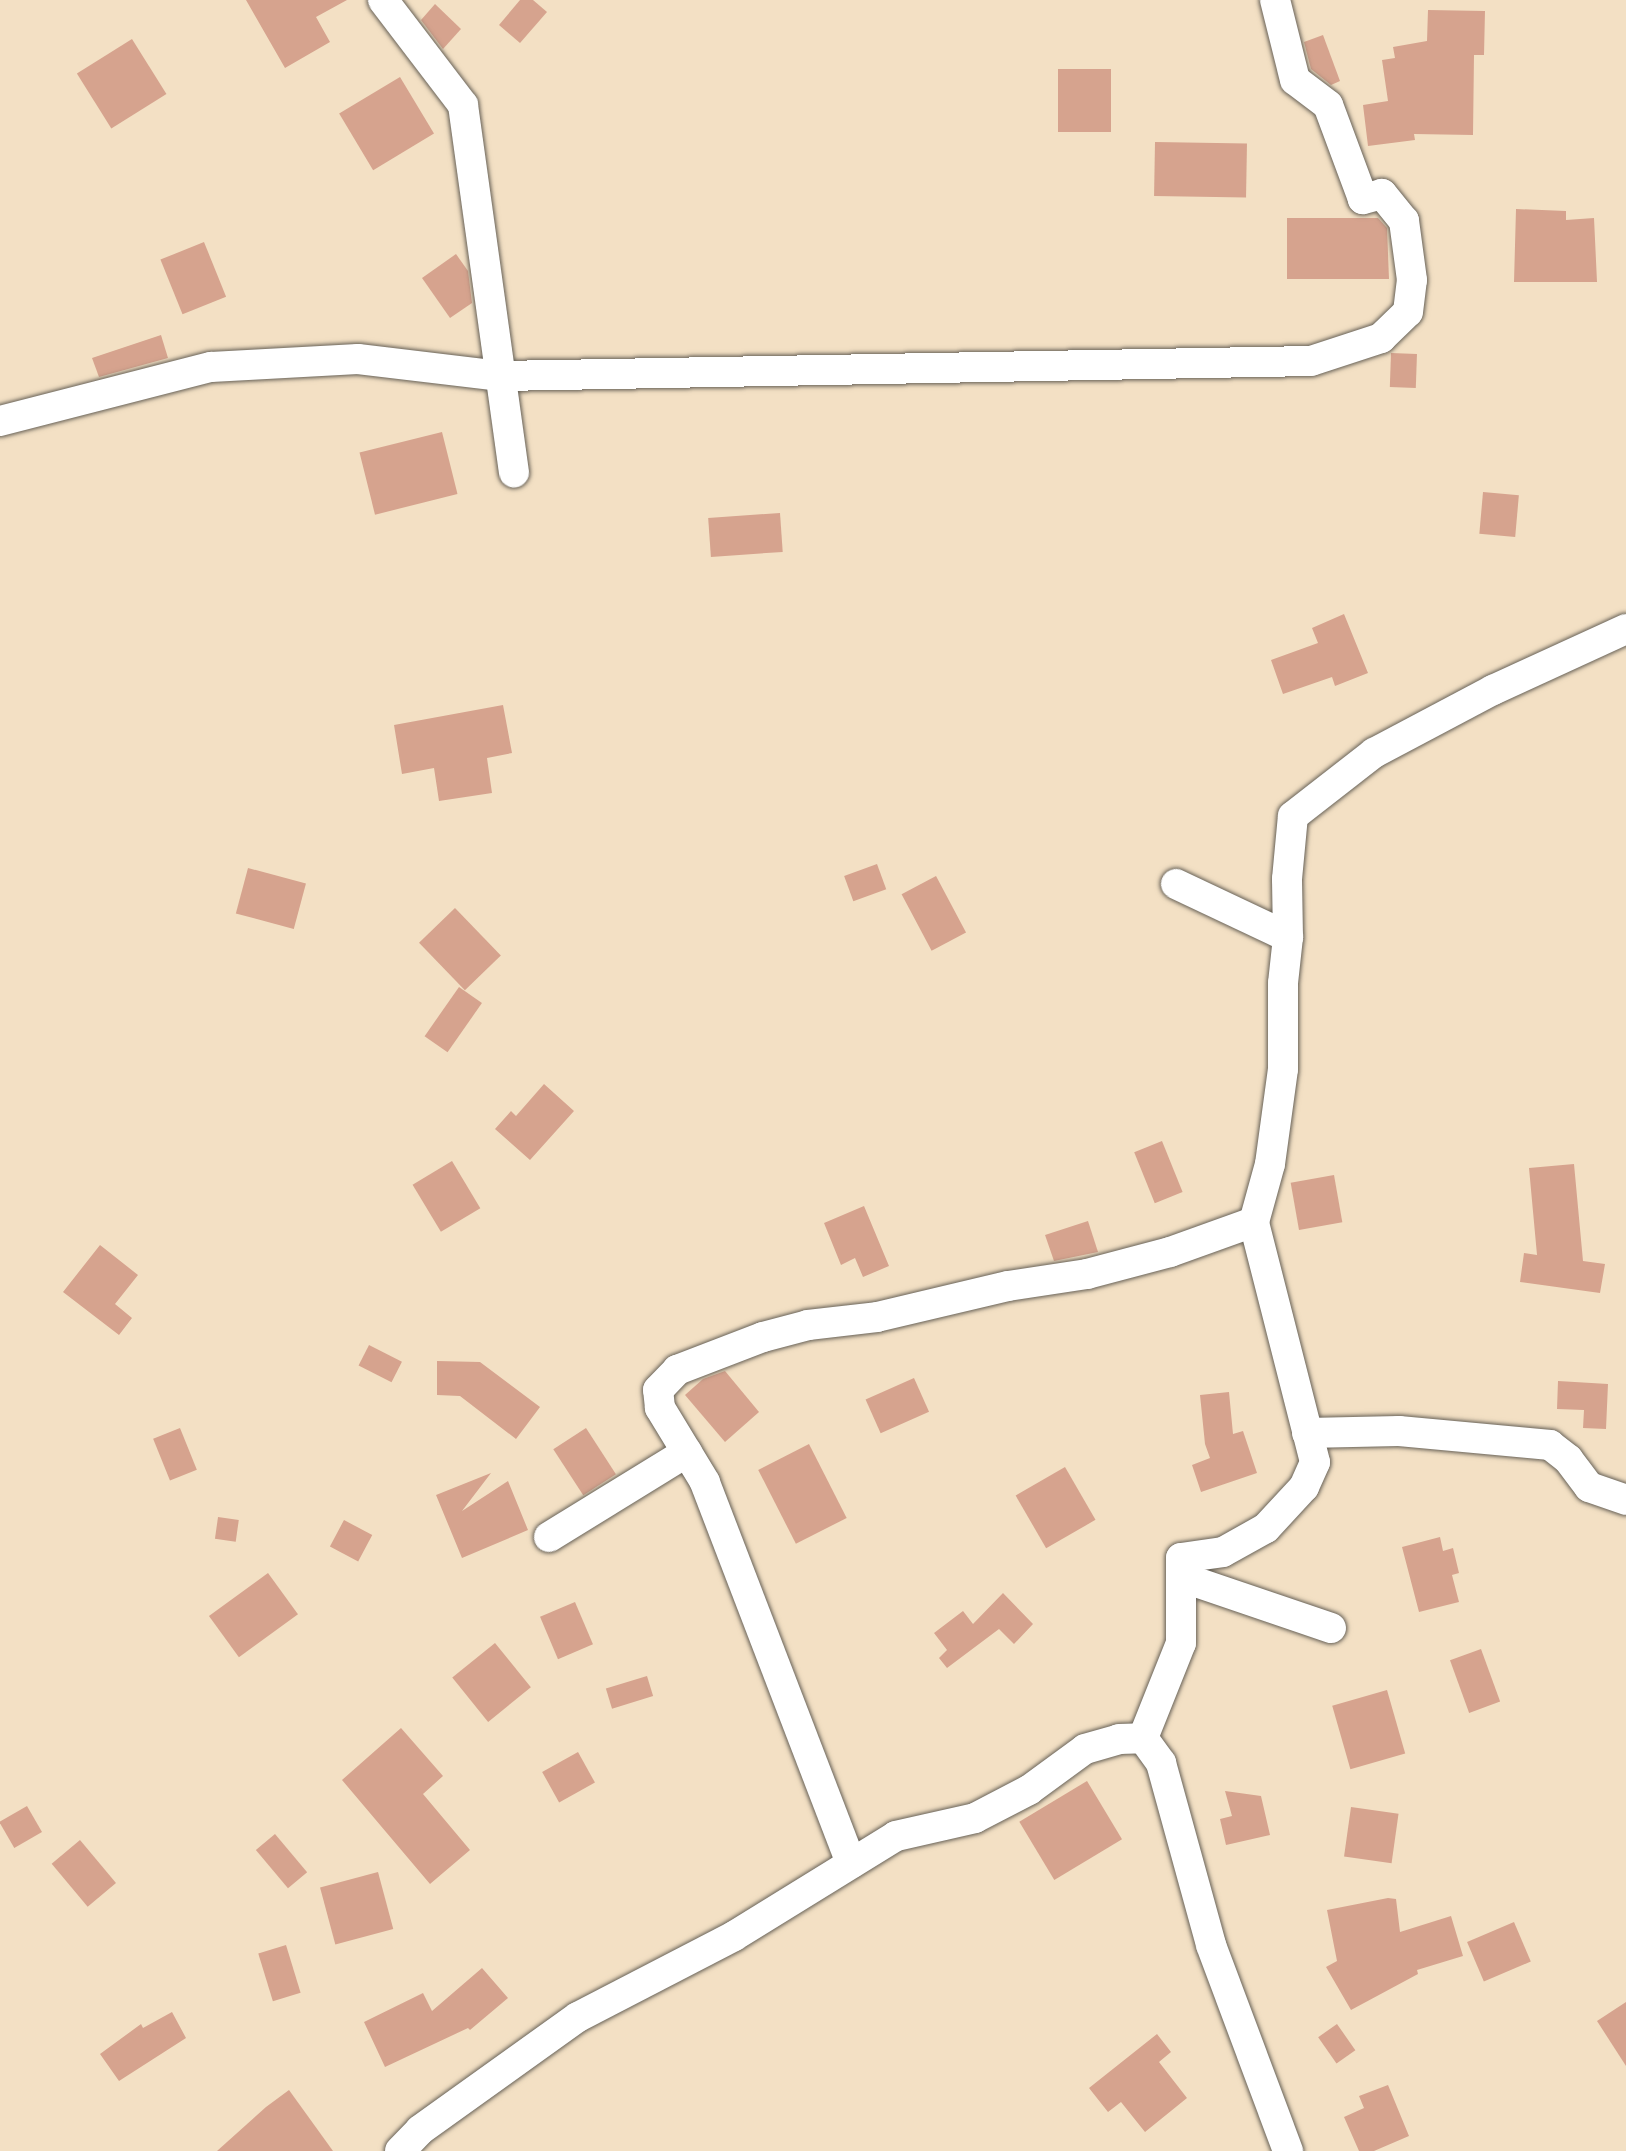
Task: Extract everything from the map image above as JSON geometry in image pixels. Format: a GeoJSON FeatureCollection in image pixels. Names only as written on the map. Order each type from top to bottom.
{"type":"FeatureCollection","features":[{"type":"Feature","properties":{"kind":"street"},"geometry":{"type":"LineString","coordinates":[[383,0],[463,105],[514,472]]}},
{"type":"Feature","properties":{"kind":"street"},"geometry":{"type":"LineString","coordinates":[[0,421],[211,367],[358,359],[501,376],[1311,361],[1381,338],[1408,312],[1412,280],[1404,221],[1382,194],[1363,199],[1328,105],[1295,80],[1275,0]]}},
{"type":"Feature","properties":{"kind":"street"},"geometry":{"type":"LineString","coordinates":[[1143,1738],[1181,1643],[1181,1558],[1223,1552],[1266,1528],[1284,1513],[1304,1487],[1315,1462],[1254,1222],[1270,1164],[1283,1069],[1287,879],[1293,816],[1374,753],[1493,690],[1626,629]]}},
{"type":"Feature","properties":{"kind":"street"},"geometry":{"type":"LineString","coordinates":[[1176,884],[1288,937]]}},
{"type":"Feature","properties":{"kind":"street"},"geometry":{"type":"LineString","coordinates":[[851,1863],[705,1482],[660,1408],[658,1390],[677,1370],[763,1337],[808,1325],[877,1317],[1008,1286],[1087,1274],[1170,1252],[1254,1222]]}},
{"type":"Feature","properties":{"kind":"street"},"geometry":{"type":"LineString","coordinates":[[1307,1433],[1399,1431],[1550,1445],[1568,1459],[1589,1487],[1626,1500]]}},
{"type":"Feature","properties":{"kind":"street"},"geometry":{"type":"LineString","coordinates":[[549,1537],[687,1452]]}},
{"type":"Feature","properties":{"kind":"street"},"geometry":{"type":"LineString","coordinates":[[1181,1577],[1331,1628]]}},
{"type":"Feature","properties":{"kind":"street"},"geometry":{"type":"LineString","coordinates":[[400,2151],[420,2130],[578,2017],[734,1936],[896,1836],[975,1818],[1029,1790],[1085,1749],[1119,1739],[1143,1738]]}},
{"type":"Feature","properties":{"kind":"street"},"geometry":{"type":"LineString","coordinates":[[1143,1738],[1161,1763],[1211,1945],[1288,2151]]}},
{"type":"Feature","properties":{"kind":"building"},"geometry":{"type":"Polygon","coordinates":[[[246,0],[347,0],[316,17],[330,42],[285,68],[246,0]]]}},
{"type":"Feature","properties":{"kind":"building"},"geometry":{"type":"Polygon","coordinates":[[[520,0],[533,0],[547,12],[520,43],[499,25],[520,0]]]}},
{"type":"Feature","properties":{"kind":"building"},"geometry":{"type":"Polygon","coordinates":[[[435,4],[461,29],[443,49],[421,20],[435,4]]]}},
{"type":"Feature","properties":{"kind":"building"},"geometry":{"type":"Polygon","coordinates":[[[1428,10],[1485,11],[1484,55],[1474,55],[1473,135],[1414,134],[1415,140],[1368,146],[1363,105],[1388,101],[1382,60],[1395,58],[1393,47],[1427,41],[1428,10]]]}},
{"type":"Feature","properties":{"kind":"building"},"geometry":{"type":"Polygon","coordinates":[[[1323,35],[1340,81],[1331,85],[1311,69],[1304,42],[1323,35]]]}},
{"type":"Feature","properties":{"kind":"building"},"geometry":{"type":"Polygon","coordinates":[[[132,39],[166,94],[111,129],[77,73],[132,39]]]}},
{"type":"Feature","properties":{"kind":"building"},"geometry":{"type":"Polygon","coordinates":[[[1058,69],[1111,69],[1111,132],[1058,132],[1058,69]]]}},
{"type":"Feature","properties":{"kind":"building"},"geometry":{"type":"Polygon","coordinates":[[[400,77],[434,134],[373,170],[339,114],[400,77]]]}},
{"type":"Feature","properties":{"kind":"building"},"geometry":{"type":"Polygon","coordinates":[[[1155,142],[1247,144],[1246,198],[1154,196],[1155,142]]]}},
{"type":"Feature","properties":{"kind":"building"},"geometry":{"type":"Polygon","coordinates":[[[1516,209],[1566,211],[1566,220],[1594,218],[1597,282],[1514,282],[1516,209]]]}},
{"type":"Feature","properties":{"kind":"building"},"geometry":{"type":"Polygon","coordinates":[[[1287,218],[1378,218],[1387,228],[1389,279],[1287,279],[1287,218]]]}},
{"type":"Feature","properties":{"kind":"building"},"geometry":{"type":"Polygon","coordinates":[[[204,242],[226,297],[183,314],[160,260],[204,242]]]}},
{"type":"Feature","properties":{"kind":"building"},"geometry":{"type":"Polygon","coordinates":[[[456,254],[468,271],[472,303],[450,318],[422,278],[456,254]]]}},
{"type":"Feature","properties":{"kind":"building"},"geometry":{"type":"Polygon","coordinates":[[[161,335],[168,358],[99,377],[92,358],[161,335]]]}},
{"type":"Feature","properties":{"kind":"building"},"geometry":{"type":"Polygon","coordinates":[[[1391,353],[1417,354],[1416,388],[1390,387],[1391,353]]]}},
{"type":"Feature","properties":{"kind":"building"},"geometry":{"type":"Polygon","coordinates":[[[442,432],[457,494],[375,515],[360,453],[442,432]]]}},
{"type":"Feature","properties":{"kind":"building"},"geometry":{"type":"Polygon","coordinates":[[[1483,492],[1519,495],[1515,537],[1479,534],[1483,492]]]}},
{"type":"Feature","properties":{"kind":"building"},"geometry":{"type":"Polygon","coordinates":[[[780,513],[783,552],[711,557],[708,518],[780,513]]]}},
{"type":"Feature","properties":{"kind":"building"},"geometry":{"type":"Polygon","coordinates":[[[1344,614],[1368,673],[1335,686],[1332,677],[1283,694],[1271,660],[1318,643],[1312,628],[1344,614]]]}},
{"type":"Feature","properties":{"kind":"building"},"geometry":{"type":"Polygon","coordinates":[[[503,705],[512,753],[487,758],[492,793],[439,801],[434,768],[402,774],[394,725],[503,705]]]}},
{"type":"Feature","properties":{"kind":"building"},"geometry":{"type":"Polygon","coordinates":[[[877,864],[886,889],[853,901],[844,876],[877,864]]]}},
{"type":"Feature","properties":{"kind":"building"},"geometry":{"type":"Polygon","coordinates":[[[248,868],[306,884],[294,929],[236,913],[248,868]]]}},
{"type":"Feature","properties":{"kind":"building"},"geometry":{"type":"Polygon","coordinates":[[[936,876],[966,933],[932,951],[902,894],[936,876]]]}},
{"type":"Feature","properties":{"kind":"building"},"geometry":{"type":"Polygon","coordinates":[[[455,908],[501,955],[465,990],[419,943],[455,908]]]}},
{"type":"Feature","properties":{"kind":"building"},"geometry":{"type":"Polygon","coordinates":[[[459,987],[482,1003],[448,1052],[425,1036],[459,987]]]}},
{"type":"Feature","properties":{"kind":"building"},"geometry":{"type":"Polygon","coordinates":[[[544,1084],[574,1111],[530,1160],[495,1129],[511,1111],[516,1116],[544,1084]]]}},
{"type":"Feature","properties":{"kind":"building"},"geometry":{"type":"Polygon","coordinates":[[[1162,1141],[1183,1192],[1155,1203],[1134,1152],[1162,1141]]]}},
{"type":"Feature","properties":{"kind":"building"},"geometry":{"type":"Polygon","coordinates":[[[452,1161],[480,1208],[441,1232],[413,1185],[452,1161]]]}},
{"type":"Feature","properties":{"kind":"building"},"geometry":{"type":"Polygon","coordinates":[[[1574,1164],[1583,1261],[1605,1264],[1600,1293],[1520,1282],[1524,1253],[1537,1255],[1529,1168],[1574,1164]]]}},
{"type":"Feature","properties":{"kind":"building"},"geometry":{"type":"Polygon","coordinates":[[[1334,1175],[1342,1222],[1299,1230],[1291,1183],[1334,1175]]]}},
{"type":"Feature","properties":{"kind":"building"},"geometry":{"type":"Polygon","coordinates":[[[864,1206],[889,1266],[863,1277],[855,1258],[841,1265],[824,1223],[864,1206]]]}},
{"type":"Feature","properties":{"kind":"building"},"geometry":{"type":"Polygon","coordinates":[[[1088,1221],[1098,1252],[1054,1261],[1045,1235],[1088,1221]]]}},
{"type":"Feature","properties":{"kind":"building"},"geometry":{"type":"Polygon","coordinates":[[[100,1245],[138,1275],[115,1304],[132,1318],[119,1335],[63,1292],[100,1245]]]}},
{"type":"Feature","properties":{"kind":"building"},"geometry":{"type":"Polygon","coordinates":[[[369,1345],[402,1362],[392,1382],[359,1365],[369,1345]]]}},
{"type":"Feature","properties":{"kind":"building"},"geometry":{"type":"Polygon","coordinates":[[[437,1361],[480,1362],[540,1407],[516,1439],[460,1396],[437,1395],[437,1361]]]}},
{"type":"Feature","properties":{"kind":"building"},"geometry":{"type":"Polygon","coordinates":[[[725,1371],[759,1412],[725,1442],[685,1395],[703,1379],[725,1371]]]}},
{"type":"Feature","properties":{"kind":"building"},"geometry":{"type":"Polygon","coordinates":[[[914,1378],[929,1412],[881,1433],[866,1400],[914,1378]]]}},
{"type":"Feature","properties":{"kind":"building"},"geometry":{"type":"Polygon","coordinates":[[[1558,1381],[1608,1384],[1606,1429],[1583,1428],[1584,1410],[1557,1409],[1558,1381]]]}},
{"type":"Feature","properties":{"kind":"building"},"geometry":{"type":"Polygon","coordinates":[[[1229,1392],[1233,1434],[1243,1431],[1257,1473],[1201,1492],[1192,1465],[1210,1458],[1205,1444],[1200,1395],[1229,1392]]]}},
{"type":"Feature","properties":{"kind":"building"},"geometry":{"type":"Polygon","coordinates":[[[180,1428],[197,1470],[170,1481],[153,1439],[180,1428]]]}},
{"type":"Feature","properties":{"kind":"building"},"geometry":{"type":"Polygon","coordinates":[[[586,1428],[616,1474],[583,1495],[553,1449],[586,1428]]]}},
{"type":"Feature","properties":{"kind":"building"},"geometry":{"type":"Polygon","coordinates":[[[809,1444],[847,1518],[796,1544],[758,1470],[809,1444]]]}},
{"type":"Feature","properties":{"kind":"building"},"geometry":{"type":"Polygon","coordinates":[[[1065,1467],[1096,1520],[1046,1548],[1016,1496],[1065,1467]]]}},
{"type":"Feature","properties":{"kind":"building"},"geometry":{"type":"Polygon","coordinates":[[[491,1473],[462,1511],[508,1481],[528,1530],[462,1558],[436,1495],[491,1473]]]}},
{"type":"Feature","properties":{"kind":"building"},"geometry":{"type":"Polygon","coordinates":[[[218,1517],[239,1520],[236,1542],[215,1539],[218,1517]]]}},
{"type":"Feature","properties":{"kind":"building"},"geometry":{"type":"Polygon","coordinates":[[[344,1520],[372,1535],[358,1562],[330,1546],[344,1520]]]}},
{"type":"Feature","properties":{"kind":"building"},"geometry":{"type":"Polygon","coordinates":[[[1440,1537],[1443,1551],[1453,1548],[1459,1573],[1452,1575],[1459,1602],[1419,1612],[1402,1547],[1440,1537]]]}},
{"type":"Feature","properties":{"kind":"building"},"geometry":{"type":"Polygon","coordinates":[[[268,1573],[298,1614],[239,1657],[209,1616],[268,1573]]]}},
{"type":"Feature","properties":{"kind":"building"},"geometry":{"type":"Polygon","coordinates":[[[1003,1593],[1033,1624],[1014,1644],[999,1629],[947,1668],[939,1658],[947,1650],[934,1633],[963,1611],[973,1624],[1003,1593]]]}},
{"type":"Feature","properties":{"kind":"building"},"geometry":{"type":"Polygon","coordinates":[[[575,1602],[593,1644],[558,1659],[540,1617],[575,1602]]]}},
{"type":"Feature","properties":{"kind":"building"},"geometry":{"type":"Polygon","coordinates":[[[495,1643],[531,1687],[488,1722],[452,1678],[495,1643]]]}},
{"type":"Feature","properties":{"kind":"building"},"geometry":{"type":"Polygon","coordinates":[[[1481,1649],[1500,1702],[1469,1713],[1450,1660],[1481,1649]]]}},
{"type":"Feature","properties":{"kind":"building"},"geometry":{"type":"Polygon","coordinates":[[[647,1676],[653,1696],[612,1709],[606,1689],[647,1676]]]}},
{"type":"Feature","properties":{"kind":"building"},"geometry":{"type":"Polygon","coordinates":[[[1387,1690],[1405,1753],[1350,1769],[1332,1706],[1387,1690]]]}},
{"type":"Feature","properties":{"kind":"building"},"geometry":{"type":"Polygon","coordinates":[[[401,1728],[443,1776],[423,1794],[470,1850],[430,1884],[342,1780],[401,1728]]]}},
{"type":"Feature","properties":{"kind":"building"},"geometry":{"type":"Polygon","coordinates":[[[578,1752],[595,1783],[559,1802],[542,1772],[578,1752]]]}},
{"type":"Feature","properties":{"kind":"building"},"geometry":{"type":"Polygon","coordinates":[[[1087,1781],[1122,1839],[1054,1880],[1019,1822],[1087,1781]]]}},
{"type":"Feature","properties":{"kind":"building"},"geometry":{"type":"Polygon","coordinates":[[[1225,1791],[1261,1796],[1270,1835],[1226,1845],[1220,1819],[1232,1816],[1225,1791]]]}},
{"type":"Feature","properties":{"kind":"building"},"geometry":{"type":"Polygon","coordinates":[[[27,1806],[42,1832],[14,1848],[0,1822],[27,1806]]]}},
{"type":"Feature","properties":{"kind":"building"},"geometry":{"type":"Polygon","coordinates":[[[1351,1807],[1399,1814],[1392,1863],[1344,1857],[1351,1807]]]}},
{"type":"Feature","properties":{"kind":"building"},"geometry":{"type":"Polygon","coordinates":[[[275,1834],[307,1872],[288,1888],[256,1850],[275,1834]]]}},
{"type":"Feature","properties":{"kind":"building"},"geometry":{"type":"Polygon","coordinates":[[[80,1840],[116,1883],[88,1907],[52,1864],[80,1840]]]}},
{"type":"Feature","properties":{"kind":"building"},"geometry":{"type":"Polygon","coordinates":[[[378,1872],[393,1929],[335,1945],[320,1888],[378,1872]]]}},
{"type":"Feature","properties":{"kind":"building"},"geometry":{"type":"Polygon","coordinates":[[[1396,1899],[1400,1932],[1451,1916],[1463,1956],[1417,1970],[1418,1974],[1351,2010],[1326,1967],[1337,1961],[1327,1910],[1396,1899]]]}},
{"type":"Feature","properties":{"kind":"building"},"geometry":{"type":"Polygon","coordinates":[[[1514,1922],[1531,1962],[1484,1982],[1467,1942],[1514,1922]]]}},
{"type":"Feature","properties":{"kind":"building"},"geometry":{"type":"Polygon","coordinates":[[[286,1945],[301,1993],[273,2001],[258,1953],[286,1945]]]}},
{"type":"Feature","properties":{"kind":"building"},"geometry":{"type":"Polygon","coordinates":[[[482,1968],[508,1998],[470,2030],[468,2028],[385,2067],[364,2022],[423,1993],[432,2011],[482,1968]]]}},
{"type":"Feature","properties":{"kind":"building"},"geometry":{"type":"Polygon","coordinates":[[[1626,2002],[1626,2066],[1597,2021],[1626,2002]]]}},
{"type":"Feature","properties":{"kind":"building"},"geometry":{"type":"Polygon","coordinates":[[[172,2012],[186,2038],[119,2081],[100,2054],[141,2024],[143,2028],[172,2012]]]}},
{"type":"Feature","properties":{"kind":"building"},"geometry":{"type":"Polygon","coordinates":[[[1337,2024],[1355,2050],[1337,2063],[1318,2037],[1337,2024]]]}},
{"type":"Feature","properties":{"kind":"building"},"geometry":{"type":"Polygon","coordinates":[[[1157,2034],[1171,2052],[1159,2062],[1187,2098],[1145,2132],[1121,2102],[1108,2112],[1089,2088],[1157,2034]]]}},
{"type":"Feature","properties":{"kind":"building"},"geometry":{"type":"Polygon","coordinates":[[[1388,2085],[1409,2136],[1374,2151],[1359,2151],[1344,2117],[1364,2108],[1359,2096],[1388,2085]]]}},
{"type":"Feature","properties":{"kind":"building"},"geometry":{"type":"Polygon","coordinates":[[[289,2090],[333,2151],[217,2151],[266,2107],[289,2090]]]}}]}
